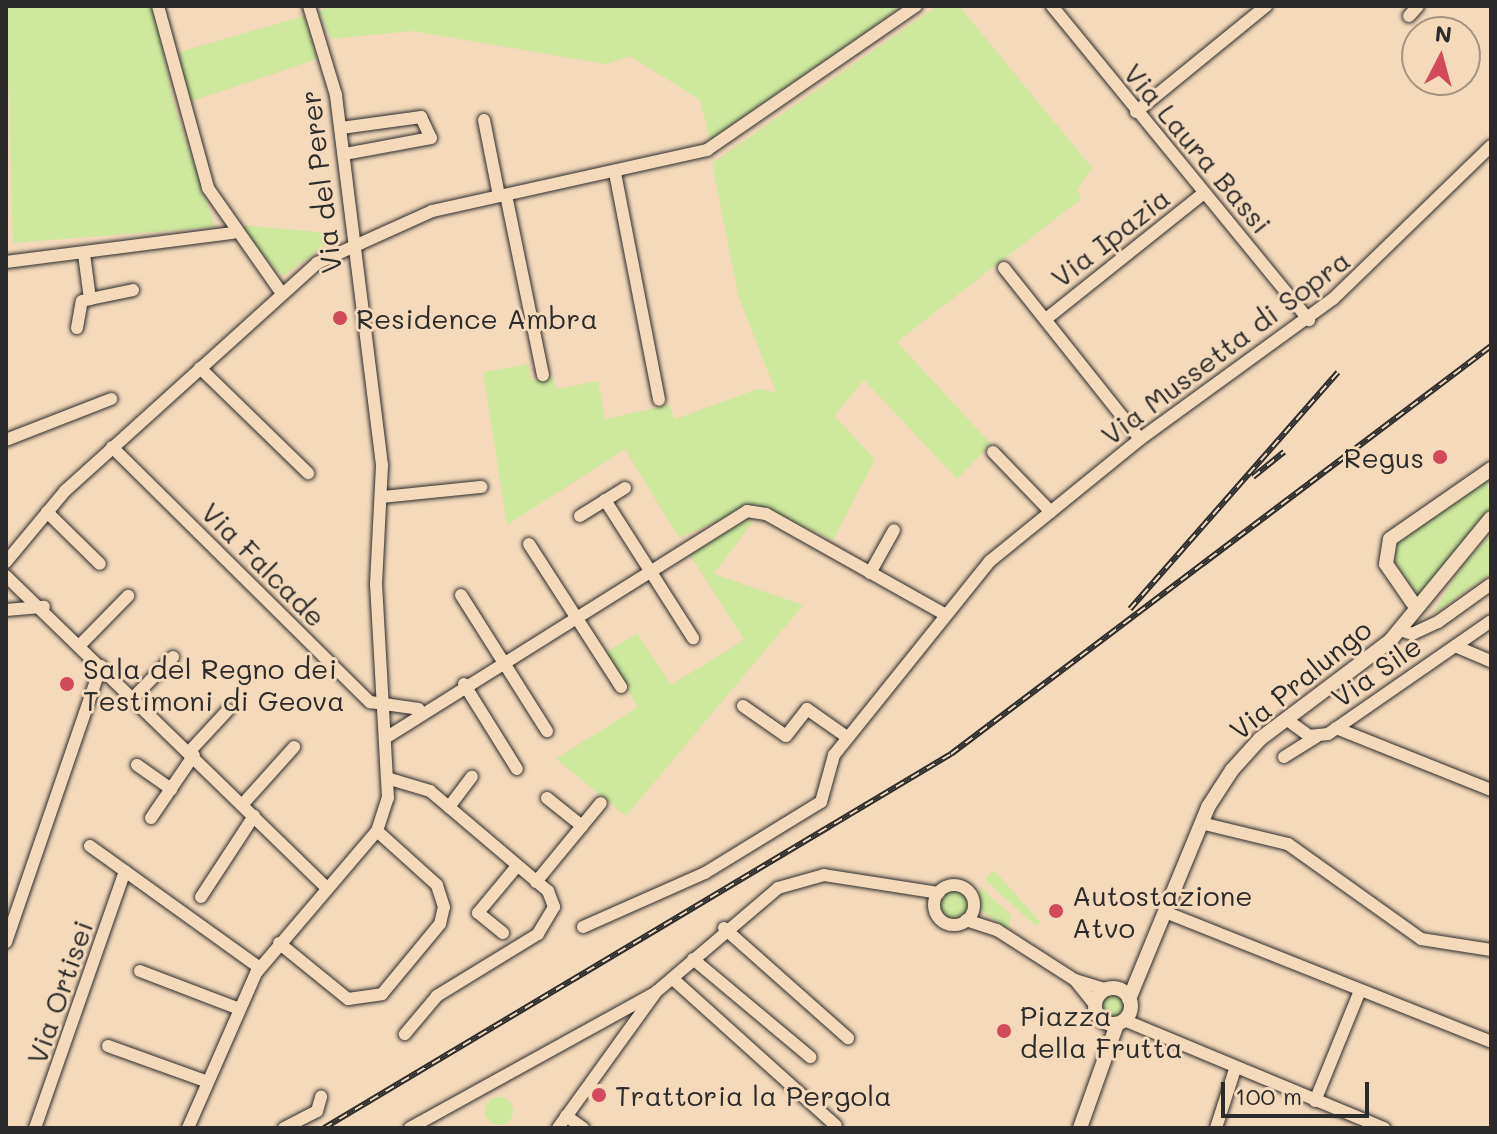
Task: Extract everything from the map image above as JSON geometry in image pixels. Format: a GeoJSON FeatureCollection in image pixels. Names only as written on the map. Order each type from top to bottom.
{"type":"FeatureCollection","features":[{"type":"Feature","properties":{"kind":"street"},"geometry":{"type":"LineString","coordinates":[[158,6],[196,153],[233,233],[280,291]]}},
{"type":"Feature","properties":{"kind":"street","name":"Via del Perer"},"geometry":{"type":"LineString","coordinates":[[188,1128],[237,1008],[260,968],[377,831],[390,779],[376,584],[382,497],[345,154],[309,6]]}},
{"type":"Feature","properties":{"kind":"street"},"geometry":{"type":"LineString","coordinates":[[6,562],[47,512],[112,447],[280,291],[353,244],[413,217],[707,150],[916,6]]}},
{"type":"Feature","properties":{"kind":"street","name":"Via Laura Bassi"},"geometry":{"type":"LineString","coordinates":[[1052,6],[1309,320]]}},
{"type":"Feature","properties":{"kind":"street"},"geometry":{"type":"LineString","coordinates":[[1136,112],[1266,6]]}},
{"type":"Feature","properties":{"kind":"street"},"geometry":{"type":"LineString","coordinates":[[1409,16],[1418,6]]}},
{"type":"Feature","properties":{"kind":"street"},"geometry":{"type":"LineString","coordinates":[[341,128],[421,117],[431,138],[345,154]]}},
{"type":"Feature","properties":{"kind":"street"},"geometry":{"type":"LineString","coordinates":[[484,120],[543,375]]}},
{"type":"Feature","properties":{"kind":"street","name":"Via Mussetta di Sopra"},"geometry":{"type":"LineString","coordinates":[[583,927],[689,881],[821,802],[834,755],[944,614],[990,561],[1140,439],[1309,320],[1491,146]]}},
{"type":"Feature","properties":{"kind":"street"},"geometry":{"type":"LineString","coordinates":[[615,173],[659,400]]}},
{"type":"Feature","properties":{"kind":"street","name":"Via Ipazia"},"geometry":{"type":"LineString","coordinates":[[1046,319],[1204,193]]}},
{"type":"Feature","properties":{"kind":"street"},"geometry":{"type":"LineString","coordinates":[[6,262],[233,233]]}},
{"type":"Feature","properties":{"kind":"street"},"geometry":{"type":"LineString","coordinates":[[84,254],[90,299]]}},
{"type":"Feature","properties":{"kind":"street","name":"Via Ipazia"},"geometry":{"type":"LineString","coordinates":[[1004,268],[1140,439]]}},
{"type":"Feature","properties":{"kind":"street"},"geometry":{"type":"LineString","coordinates":[[77,328],[82,301],[133,290]]}},
{"type":"Feature","properties":{"kind":"street"},"geometry":{"type":"LineString","coordinates":[[200,368],[308,473]]}},
{"type":"Feature","properties":{"kind":"street"},"geometry":{"type":"LineString","coordinates":[[6,440],[111,399]]}},
{"type":"Feature","properties":{"kind":"street","name":"Via Falcade"},"geometry":{"type":"LineString","coordinates":[[112,447],[370,702],[386,706]]}},
{"type":"Feature","properties":{"kind":"street"},"geometry":{"type":"LineString","coordinates":[[993,452],[1051,512]]}},
{"type":"Feature","properties":{"kind":"street"},"geometry":{"type":"LineString","coordinates":[[1415,607],[1386,564],[1390,539],[1491,469]]}},
{"type":"Feature","properties":{"kind":"street"},"geometry":{"type":"LineString","coordinates":[[382,497],[481,487]]}},
{"type":"Feature","properties":{"kind":"street"},"geometry":{"type":"LineString","coordinates":[[580,516],[625,488]]}},
{"type":"Feature","properties":{"kind":"street"},"geometry":{"type":"LineString","coordinates":[[605,500],[646,570],[693,638]]}},
{"type":"Feature","properties":{"kind":"street"},"geometry":{"type":"LineString","coordinates":[[387,737],[422,709],[720,523],[753,511],[944,614]]}},
{"type":"Feature","properties":{"kind":"street"},"geometry":{"type":"LineString","coordinates":[[47,512],[100,564]]}},
{"type":"Feature","properties":{"kind":"street","name":"Via Pralungo"},"geometry":{"type":"LineString","coordinates":[[1080,1128],[1104,1048],[1120,1022],[1201,823],[1236,765],[1286,719],[1401,630],[1415,607],[1491,518]]}},
{"type":"Feature","properties":{"kind":"street"},"geometry":{"type":"LineString","coordinates":[[870,573],[894,530]]}},
{"type":"Feature","properties":{"kind":"street"},"geometry":{"type":"LineString","coordinates":[[529,544],[621,687]]}},
{"type":"Feature","properties":{"kind":"street"},"geometry":{"type":"LineString","coordinates":[[6,575],[44,607],[327,888]]}},
{"type":"Feature","properties":{"kind":"street"},"geometry":{"type":"LineString","coordinates":[[1401,630],[1412,634],[1438,622],[1491,584]]}},
{"type":"Feature","properties":{"kind":"street"},"geometry":{"type":"LineString","coordinates":[[461,595],[547,731]]}},
{"type":"Feature","properties":{"kind":"street"},"geometry":{"type":"LineString","coordinates":[[80,645],[128,596]]}},
{"type":"Feature","properties":{"kind":"street"},"geometry":{"type":"LineString","coordinates":[[6,610],[44,607]]}},
{"type":"Feature","properties":{"kind":"street","name":"Via Sile"},"geometry":{"type":"LineString","coordinates":[[1286,719],[1316,737],[1336,728],[1491,621]]}},
{"type":"Feature","properties":{"kind":"street"},"geometry":{"type":"LineString","coordinates":[[1455,646],[1491,661]]}},
{"type":"Feature","properties":{"kind":"street"},"geometry":{"type":"LineString","coordinates":[[134,697],[173,657]]}},
{"type":"Feature","properties":{"kind":"street"},"geometry":{"type":"LineString","coordinates":[[6,942],[101,666]]}},
{"type":"Feature","properties":{"kind":"street"},"geometry":{"type":"LineString","coordinates":[[464,684],[517,769]]}},
{"type":"Feature","properties":{"kind":"street"},"geometry":{"type":"LineString","coordinates":[[386,706],[422,709]]}},
{"type":"Feature","properties":{"kind":"street"},"geometry":{"type":"LineString","coordinates":[[743,706],[786,736],[807,709],[847,737]]}},
{"type":"Feature","properties":{"kind":"street"},"geometry":{"type":"LineString","coordinates":[[151,818],[192,753],[228,710]]}},
{"type":"Feature","properties":{"kind":"street"},"geometry":{"type":"LineString","coordinates":[[1336,728],[1491,790]]}},
{"type":"Feature","properties":{"kind":"street"},"geometry":{"type":"LineString","coordinates":[[1284,757],[1316,737]]}},
{"type":"Feature","properties":{"kind":"street"},"geometry":{"type":"LineString","coordinates":[[242,805],[294,747]]}},
{"type":"Feature","properties":{"kind":"street"},"geometry":{"type":"LineString","coordinates":[[137,765],[171,789]]}},
{"type":"Feature","properties":{"kind":"street"},"geometry":{"type":"LineString","coordinates":[[449,807],[472,777]]}},
{"type":"Feature","properties":{"kind":"street"},"geometry":{"type":"LineString","coordinates":[[390,779],[430,791],[553,900],[548,925],[437,996],[405,1034]]}},
{"type":"Feature","properties":{"kind":"street"},"geometry":{"type":"LineString","coordinates":[[547,798],[582,826]]}},
{"type":"Feature","properties":{"kind":"street"},"geometry":{"type":"LineString","coordinates":[[536,882],[601,803]]}},
{"type":"Feature","properties":{"kind":"street"},"geometry":{"type":"LineString","coordinates":[[201,897],[254,816]]}},
{"type":"Feature","properties":{"kind":"street"},"geometry":{"type":"LineString","coordinates":[[1201,823],[1288,844],[1421,939],[1491,950]]}},
{"type":"Feature","properties":{"kind":"street"},"geometry":{"type":"LineString","coordinates":[[279,943],[348,999],[382,994],[440,924],[444,907],[437,885],[377,831]]}},
{"type":"Feature","properties":{"kind":"street"},"geometry":{"type":"LineString","coordinates":[[90,846],[260,968]]}},
{"type":"Feature","properties":{"kind":"street"},"geometry":{"type":"LineString","coordinates":[[503,933],[478,913],[517,866]]}},
{"type":"Feature","properties":{"kind":"street","name":"Via Ortisei"},"geometry":{"type":"LineString","coordinates":[[35,1128],[125,871]]}},
{"type":"Feature","properties":{"kind":"street"},"geometry":{"type":"LineString","coordinates":[[410,1128],[656,992],[724,928],[807,877],[853,877],[911,893],[939,893],[962,887],[974,907],[997,930],[1075,980],[1110,989],[1129,999]]}},
{"type":"Feature","properties":{"kind":"street"},"geometry":{"type":"LineString","coordinates":[[911,893],[949,924],[966,920],[997,930]]}},
{"type":"Feature","properties":{"kind":"street"},"geometry":{"type":"LineString","coordinates":[[935,910],[939,893]]}},
{"type":"Feature","properties":{"kind":"street"},"geometry":{"type":"LineString","coordinates":[[966,920],[974,907]]}},
{"type":"Feature","properties":{"kind":"street"},"geometry":{"type":"LineString","coordinates":[[1165,912],[1491,1042]]}},
{"type":"Feature","properties":{"kind":"street"},"geometry":{"type":"LineString","coordinates":[[724,928],[848,1038]]}},
{"type":"Feature","properties":{"kind":"street"},"geometry":{"type":"LineString","coordinates":[[693,959],[810,1057]]}},
{"type":"Feature","properties":{"kind":"street","name":"Via Pralungo"},"geometry":{"type":"LineString","coordinates":[[1104,1048],[1098,1012],[1110,989],[1141,966]]}},
{"type":"Feature","properties":{"kind":"street"},"geometry":{"type":"LineString","coordinates":[[140,971],[237,1008]]}},
{"type":"Feature","properties":{"kind":"street"},"geometry":{"type":"LineString","coordinates":[[673,979],[836,1126]]}},
{"type":"Feature","properties":{"kind":"street"},"geometry":{"type":"LineString","coordinates":[[1075,980],[1098,1012],[1384,1128]]}},
{"type":"Feature","properties":{"kind":"street"},"geometry":{"type":"LineString","coordinates":[[1315,1101],[1360,991]]}},
{"type":"Feature","properties":{"kind":"street"},"geometry":{"type":"LineString","coordinates":[[558,1128],[656,992]]}},
{"type":"Feature","properties":{"kind":"street"},"geometry":{"type":"LineString","coordinates":[[108,1046],[205,1081]]}},
{"type":"Feature","properties":{"kind":"street"},"geometry":{"type":"LineString","coordinates":[[1216,1128],[1235,1069]]}},
{"type":"Feature","properties":{"kind":"street"},"geometry":{"type":"LineString","coordinates":[[284,1128],[317,1111],[321,1097]]}},
{"type":"Feature","properties":{"kind":"street"},"geometry":{"type":"LineString","coordinates":[[566,1116],[583,1128]]}},
{"type":"Feature","properties":{"kind":"green space"},"geometry":{"type":"Polygon","coordinates":[[[6,6],[153,6],[174,104],[215,227],[13,243],[6,6]]]}},
{"type":"Feature","properties":{"kind":"green space"},"geometry":{"type":"Polygon","coordinates":[[[328,6],[902,6],[710,140],[700,100],[630,56],[606,64],[412,31],[331,39],[319,12],[328,6]]]}},
{"type":"Feature","properties":{"kind":"green space"},"geometry":{"type":"Polygon","coordinates":[[[937,6],[959,6],[1092,168],[1077,189],[1081,199],[897,342],[991,444],[957,479],[864,380],[834,416],[875,459],[833,540],[756,504],[679,538],[625,449],[507,525],[483,372],[528,364],[531,380],[553,377],[556,389],[598,381],[605,419],[669,405],[675,419],[758,389],[776,392],[739,298],[712,163],[937,6]]]}},
{"type":"Feature","properties":{"kind":"green space"},"geometry":{"type":"Polygon","coordinates":[[[304,16],[317,59],[189,102],[179,52],[304,16]]]}},
{"type":"Feature","properties":{"kind":"green space"},"geometry":{"type":"Polygon","coordinates":[[[237,225],[343,234],[282,276],[237,225]]]}},
{"type":"Feature","properties":{"kind":"green space"},"geometry":{"type":"Polygon","coordinates":[[[1487,479],[1491,508],[1419,598],[1393,559],[1396,542],[1487,479]]]}},
{"type":"Feature","properties":{"kind":"green space"},"geometry":{"type":"Polygon","coordinates":[[[743,521],[753,521],[714,574],[803,605],[626,816],[556,759],[638,707],[605,653],[637,633],[671,685],[744,640],[689,553],[743,521]]]}},
{"type":"Feature","properties":{"kind":"green space"},"geometry":{"type":"Polygon","coordinates":[[[1491,534],[1491,573],[1432,615],[1463,565],[1491,534]]]}},
{"type":"Feature","properties":{"kind":"green space"},"geometry":{"type":"Polygon","coordinates":[[[994,870],[1040,922],[1036,926],[985,880],[994,870]]]}},
{"type":"Feature","properties":{"kind":"green space"},"geometry":{"type":"Polygon","coordinates":[[[980,887],[1011,915],[1008,930],[980,909],[980,887]]]}},
{"type":"Feature","properties":{"kind":"green space"},"geometry":{"type":"Polygon","coordinates":[[[955,890],[965,895],[970,905],[965,915],[955,920],[945,915],[940,905],[945,895],[955,890]]]}},
{"type":"Feature","properties":{"kind":"green space"},"geometry":{"type":"Polygon","coordinates":[[[1109,995],[1117,995],[1124,1006],[1117,1017],[1109,1017],[1102,1010],[1102,1002],[1109,995]]]}},
{"type":"Feature","properties":{"kind":"green space"},"geometry":{"type":"Polygon","coordinates":[[[499,1097],[509,1101],[513,1111],[509,1121],[499,1125],[489,1121],[485,1111],[489,1101],[499,1097]]]}},
{"type":"Feature","properties":{"kind":"railway"},"geometry":{"type":"LineString","coordinates":[[324,1128],[951,754],[1491,346]]}},
{"type":"Feature","properties":{"kind":"railway"},"geometry":{"type":"LineString","coordinates":[[1130,609],[1338,372]]}},
{"type":"Feature","properties":{"kind":"railway"},"geometry":{"type":"LineString","coordinates":[[1253,477],[1284,452]]}},
{"type":"Feature","properties":{"kind":"place","name":"Residence Ambra"},"geometry":{"type":"Point","coordinates":[340,318]}},
{"type":"Feature","properties":{"kind":"place","name":"Regus"},"geometry":{"type":"Point","coordinates":[1440,457]}},
{"type":"Feature","properties":{"kind":"place","name":"Sala del Regno dei Testimoni di Geova"},"geometry":{"type":"Point","coordinates":[67,684]}},
{"type":"Feature","properties":{"kind":"place","name":"Autostazione Atvo"},"geometry":{"type":"Point","coordinates":[1056,911]}},
{"type":"Feature","properties":{"kind":"place","name":"Piazza della Frutta"},"geometry":{"type":"Point","coordinates":[1004,1031]}},
{"type":"Feature","properties":{"kind":"place","name":"Trattoria la Pergola"},"geometry":{"type":"Point","coordinates":[599,1095]}}]}
